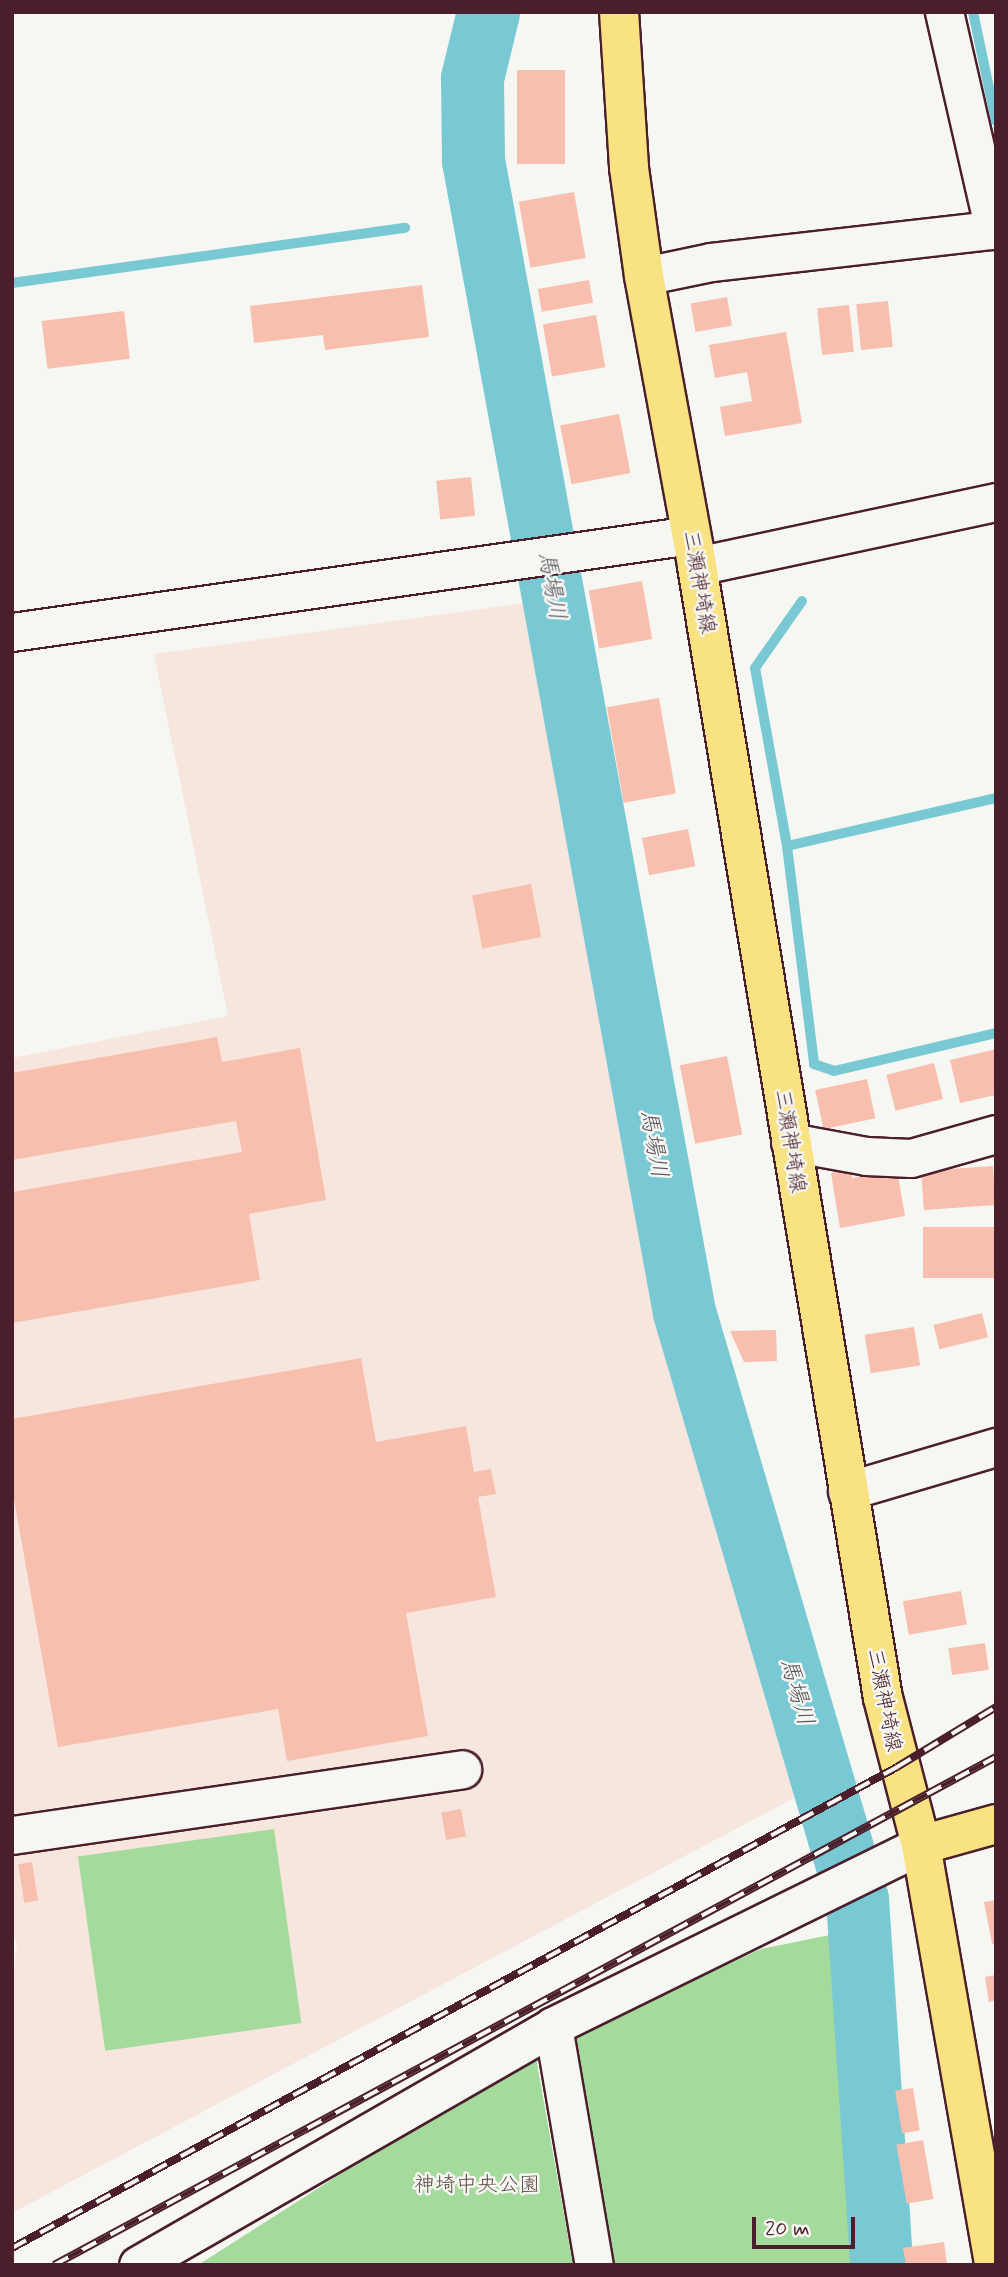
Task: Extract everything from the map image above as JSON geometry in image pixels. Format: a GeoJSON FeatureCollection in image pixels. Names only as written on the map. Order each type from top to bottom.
{"type":"FeatureCollection","features":[{"type":"Feature","properties":{"kind":"main road","name":"三瀬神埼線"},"geometry":{"type":"LineString","coordinates":[[620,12],[629,168],[643,276],[694,550],[883,1698],[921,1845],[994,2265]]}},
{"type":"Feature","properties":{"kind":"main road"},"geometry":{"type":"LineString","coordinates":[[921,1845],[996,1824]]}},
{"type":"Feature","properties":{"kind":"street"},"geometry":{"type":"LineString","coordinates":[[643,276],[711,262],[995,233],[944,12]]}},
{"type":"Feature","properties":{"kind":"street"},"geometry":{"type":"LineString","coordinates":[[12,632],[581,552],[694,550],[996,502]]}},
{"type":"Feature","properties":{"kind":"street"},"geometry":{"type":"LineString","coordinates":[[790,1142],[866,1156],[911,1157],[996,1134]]}},
{"type":"Feature","properties":{"kind":"street"},"geometry":{"type":"LineString","coordinates":[[847,1491],[996,1447]]}},
{"type":"Feature","properties":{"kind":"street"},"geometry":{"type":"LineString","coordinates":[[12,1835],[462,1769]]}},
{"type":"Feature","properties":{"kind":"street"},"geometry":{"type":"LineString","coordinates":[[138,2265],[553,2026],[921,1845]]}},
{"type":"Feature","properties":{"kind":"street"},"geometry":{"type":"LineString","coordinates":[[553,2026],[594,2265]]}},
{"type":"Feature","properties":{"kind":"shaded area"},"geometry":{"type":"Polygon","coordinates":[[[525,603],[668,1359],[809,1790],[12,2213],[12,1987],[17,1945],[12,1932],[12,1058],[228,1016],[154,654],[525,603]]]}},
{"type":"Feature","properties":{"kind":"green space"},"geometry":{"type":"Polygon","coordinates":[[[274,1829],[301,2023],[105,2051],[78,1857],[274,1829]]]}},
{"type":"Feature","properties":{"kind":"green space"},"geometry":{"type":"Polygon","coordinates":[[[835,1934],[860,2265],[608,2265],[567,2038],[761,1949],[835,1934]]]}},
{"type":"Feature","properties":{"kind":"green space","name":"神埼中央公園"},"geometry":{"type":"Polygon","coordinates":[[[536,2058],[573,2265],[198,2265],[342,2173],[536,2058]]]}},
{"type":"Feature","properties":{"kind":"building"},"geometry":{"type":"Polygon","coordinates":[[[517,70],[565,70],[565,164],[517,164],[517,70]]]}},
{"type":"Feature","properties":{"kind":"building"},"geometry":{"type":"Polygon","coordinates":[[[574,192],[586,258],[530,268],[519,202],[574,192]]]}},
{"type":"Feature","properties":{"kind":"building"},"geometry":{"type":"Polygon","coordinates":[[[589,280],[593,303],[542,312],[538,289],[589,280]]]}},
{"type":"Feature","properties":{"kind":"building"},"geometry":{"type":"Polygon","coordinates":[[[422,285],[429,337],[325,350],[323,335],[254,343],[250,306],[422,285]]]}},
{"type":"Feature","properties":{"kind":"building"},"geometry":{"type":"Polygon","coordinates":[[[727,297],[732,326],[696,332],[691,303],[727,297]]]}},
{"type":"Feature","properties":{"kind":"building"},"geometry":{"type":"Polygon","coordinates":[[[888,301],[893,347],[861,350],[856,304],[888,301]]]}},
{"type":"Feature","properties":{"kind":"building"},"geometry":{"type":"Polygon","coordinates":[[[849,305],[854,352],[822,355],[817,308],[849,305]]]}},
{"type":"Feature","properties":{"kind":"building"},"geometry":{"type":"Polygon","coordinates":[[[124,311],[130,359],[47,369],[42,321],[124,311]]]}},
{"type":"Feature","properties":{"kind":"building"},"geometry":{"type":"Polygon","coordinates":[[[596,315],[605,367],[552,377],[543,324],[596,315]]]}},
{"type":"Feature","properties":{"kind":"building"},"geometry":{"type":"Polygon","coordinates":[[[786,332],[802,423],[725,436],[720,407],[752,401],[747,372],[715,378],[709,345],[786,332]]]}},
{"type":"Feature","properties":{"kind":"building"},"geometry":{"type":"Polygon","coordinates":[[[619,414],[630,473],[572,484],[560,425],[619,414]]]}},
{"type":"Feature","properties":{"kind":"building"},"geometry":{"type":"Polygon","coordinates":[[[471,477],[475,516],[440,519],[436,481],[471,477]]]}},
{"type":"Feature","properties":{"kind":"building"},"geometry":{"type":"Polygon","coordinates":[[[642,581],[652,639],[599,648],[589,590],[642,581]]]}},
{"type":"Feature","properties":{"kind":"building"},"geometry":{"type":"Polygon","coordinates":[[[659,698],[676,794],[624,803],[607,707],[659,698]]]}},
{"type":"Feature","properties":{"kind":"building"},"geometry":{"type":"Polygon","coordinates":[[[688,829],[695,866],[649,875],[642,838],[688,829]]]}},
{"type":"Feature","properties":{"kind":"building"},"geometry":{"type":"Polygon","coordinates":[[[531,884],[541,937],[482,948],[472,895],[531,884]]]}},
{"type":"Feature","properties":{"kind":"building"},"geometry":{"type":"Polygon","coordinates":[[[217,1037],[222,1062],[300,1048],[326,1200],[249,1214],[260,1280],[12,1323],[12,1192],[242,1152],[236,1121],[12,1160],[12,1073],[217,1037]]]}},
{"type":"Feature","properties":{"kind":"building"},"geometry":{"type":"Polygon","coordinates":[[[996,1049],[996,1095],[960,1103],[950,1060],[996,1049]]]}},
{"type":"Feature","properties":{"kind":"building"},"geometry":{"type":"Polygon","coordinates":[[[727,1056],[742,1135],[695,1144],[680,1065],[727,1056]]]}},
{"type":"Feature","properties":{"kind":"building"},"geometry":{"type":"Polygon","coordinates":[[[934,1063],[943,1099],[895,1111],[886,1075],[934,1063]]]}},
{"type":"Feature","properties":{"kind":"building"},"geometry":{"type":"Polygon","coordinates":[[[867,1079],[875,1118],[823,1129],[815,1090],[867,1079]]]}},
{"type":"Feature","properties":{"kind":"building"},"geometry":{"type":"Polygon","coordinates":[[[993,1166],[996,1205],[924,1210],[921,1171],[993,1166]]]}},
{"type":"Feature","properties":{"kind":"building"},"geometry":{"type":"Polygon","coordinates":[[[851,1170],[852,1178],[897,1170],[905,1216],[840,1228],[831,1173],[851,1170]]]}},
{"type":"Feature","properties":{"kind":"building"},"geometry":{"type":"Polygon","coordinates":[[[923,1227],[996,1227],[996,1278],[923,1278],[923,1227]]]}},
{"type":"Feature","properties":{"kind":"building"},"geometry":{"type":"Polygon","coordinates":[[[982,1313],[988,1337],[940,1349],[933,1325],[982,1313]]]}},
{"type":"Feature","properties":{"kind":"building"},"geometry":{"type":"Polygon","coordinates":[[[914,1327],[920,1366],[871,1373],[865,1335],[914,1327]]]}},
{"type":"Feature","properties":{"kind":"building"},"geometry":{"type":"Polygon","coordinates":[[[776,1330],[777,1361],[744,1362],[730,1331],[776,1330]]]}},
{"type":"Feature","properties":{"kind":"building"},"geometry":{"type":"Polygon","coordinates":[[[361,1358],[376,1442],[466,1426],[474,1472],[491,1469],[496,1494],[478,1497],[496,1597],[406,1613],[428,1736],[287,1761],[278,1709],[58,1747],[12,1488],[12,1419],[361,1358]]]}},
{"type":"Feature","properties":{"kind":"building"},"geometry":{"type":"Polygon","coordinates":[[[961,1591],[967,1624],[909,1635],[903,1601],[961,1591]]]}},
{"type":"Feature","properties":{"kind":"building"},"geometry":{"type":"Polygon","coordinates":[[[985,1643],[989,1670],[952,1675],[948,1648],[985,1643]]]}},
{"type":"Feature","properties":{"kind":"building"},"geometry":{"type":"Polygon","coordinates":[[[461,1809],[466,1837],[446,1840],[441,1812],[461,1809]]]}},
{"type":"Feature","properties":{"kind":"building"},"geometry":{"type":"Polygon","coordinates":[[[32,1862],[38,1901],[24,1903],[18,1864],[32,1862]]]}},
{"type":"Feature","properties":{"kind":"building"},"geometry":{"type":"Polygon","coordinates":[[[996,1900],[996,1943],[992,1944],[984,1902],[996,1900]]]}},
{"type":"Feature","properties":{"kind":"building"},"geometry":{"type":"Polygon","coordinates":[[[996,1975],[996,2000],[989,2002],[985,1977],[996,1975]]]}},
{"type":"Feature","properties":{"kind":"building"},"geometry":{"type":"Polygon","coordinates":[[[913,2088],[920,2130],[902,2133],[895,2091],[913,2088]]]}},
{"type":"Feature","properties":{"kind":"building"},"geometry":{"type":"Polygon","coordinates":[[[923,2140],[933,2199],[907,2204],[896,2145],[923,2140]]]}},
{"type":"Feature","properties":{"kind":"building"},"geometry":{"type":"Polygon","coordinates":[[[944,2242],[947,2264],[906,2265],[903,2248],[944,2242]]]}},
{"type":"Feature","properties":{"kind":"waterway","name":"馬場川"},"geometry":{"type":"LineString","coordinates":[[488,12],[472,78],[473,160],[684,1312],[857,1899],[881,2265]]}},
{"type":"Feature","properties":{"kind":"waterway"},"geometry":{"type":"LineString","coordinates":[[973,12],[996,121]]}},
{"type":"Feature","properties":{"kind":"waterway"},"geometry":{"type":"LineString","coordinates":[[12,283],[405,228]]}},
{"type":"Feature","properties":{"kind":"waterway"},"geometry":{"type":"LineString","coordinates":[[802,601],[755,668],[787,846],[814,1064],[834,1071],[996,1033]]}},
{"type":"Feature","properties":{"kind":"waterway"},"geometry":{"type":"LineString","coordinates":[[787,846],[996,798]]}},
{"type":"Feature","properties":{"kind":"railway"},"geometry":{"type":"LineString","coordinates":[[12,2248],[897,1767],[996,1707]]}},
{"type":"Feature","properties":{"kind":"railway"},"geometry":{"type":"LineString","coordinates":[[54,2265],[996,1757]]}}]}
